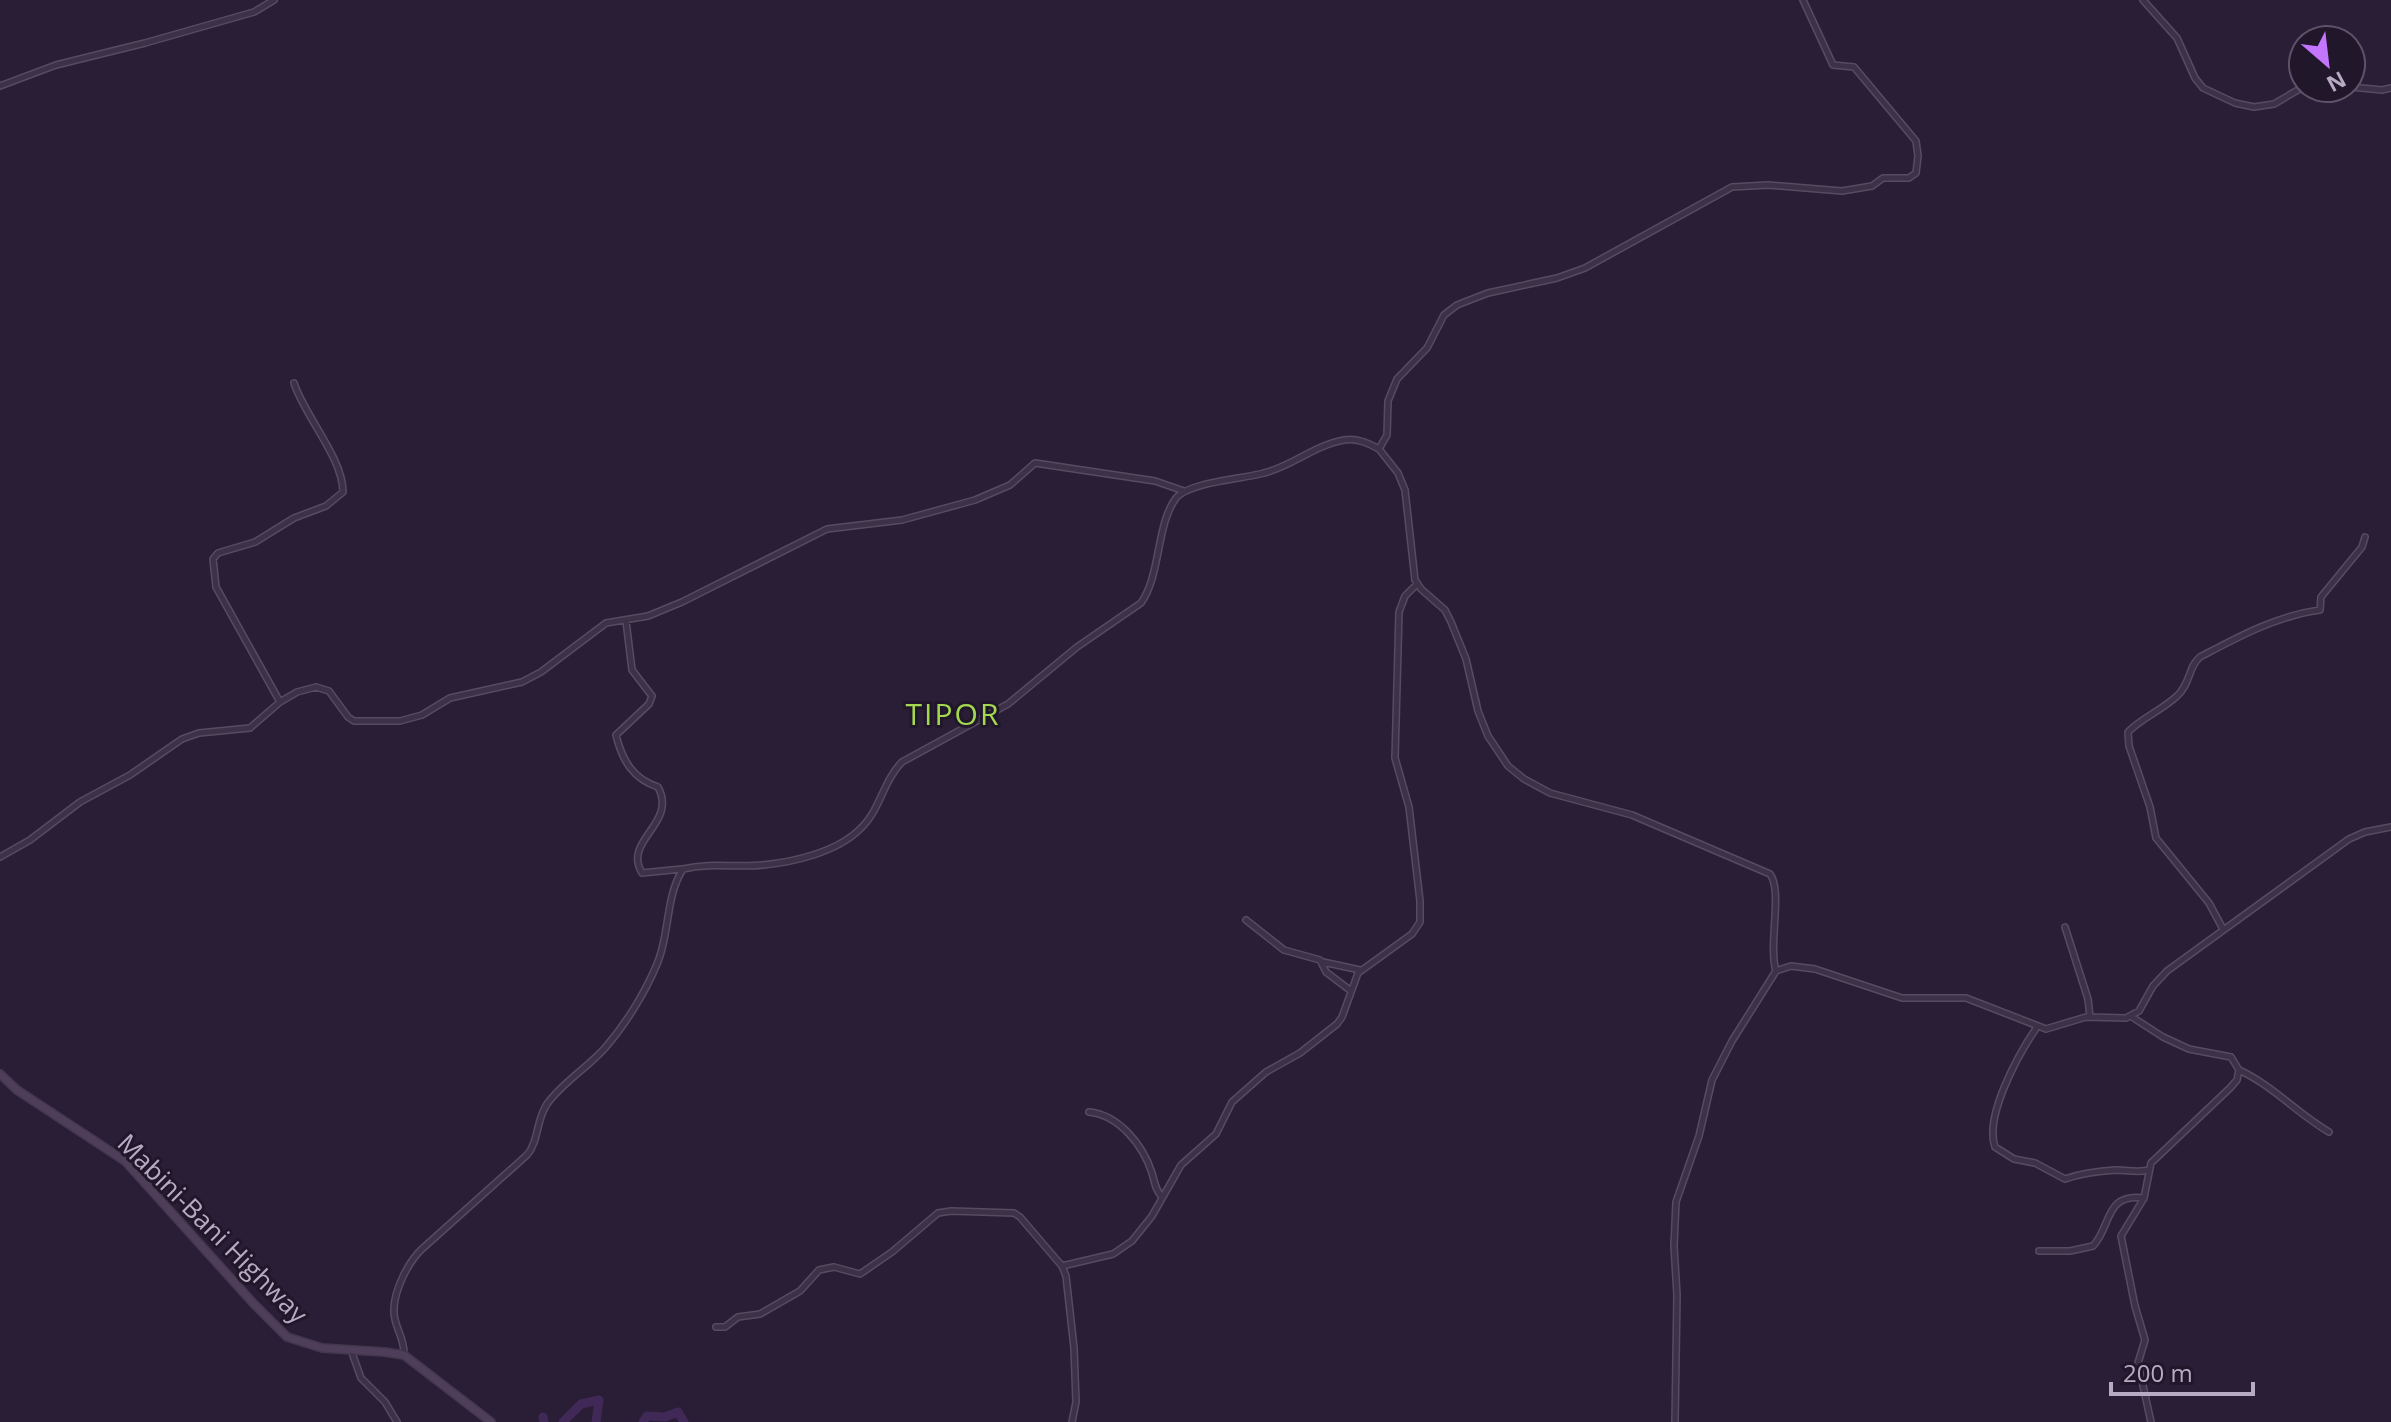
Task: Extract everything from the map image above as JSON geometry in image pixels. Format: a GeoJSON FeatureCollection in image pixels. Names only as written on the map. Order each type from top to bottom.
{"type":"FeatureCollection","features":[{"type":"Feature","properties":{"kind":"main road","name":"Mabini-Bani Highway"},"geometry":{"type":"LineString","coordinates":[[0,1074],[17,1090],[125,1161],[287,1337],[322,1348],[404,1355]]}},
{"type":"Feature","properties":{"kind":"main road"},"geometry":{"type":"LineString","coordinates":[[404,1355],[491,1422]]}},
{"type":"Feature","properties":{"kind":"street"},"geometry":{"type":"LineString","coordinates":[[0,86],[56,65],[254,12],[274,0]]}},
{"type":"Feature","properties":{"kind":"street"},"geometry":{"type":"LineString","coordinates":[[1379,449],[1387,435],[1388,401],[1397,379],[1427,348],[1444,315],[1457,305],[1488,293],[1557,278],[1585,268],[1732,187],[1768,185],[1842,191],[1872,186],[1883,178],[1909,178],[1916,173],[1916,141],[1910,131],[1854,67],[1833,65],[1803,0]]}},
{"type":"Feature","properties":{"kind":"street"},"geometry":{"type":"LineString","coordinates":[[2143,0],[2179,42],[2195,78],[2203,88],[2241,106],[2274,104],[2287,95]]}},
{"type":"Feature","properties":{"kind":"street"},"geometry":{"type":"LineString","coordinates":[[2367,89],[2391,88]]}},
{"type":"Feature","properties":{"kind":"street"},"geometry":{"type":"LineString","coordinates":[[280,702],[218,593],[213,559],[225,550],[255,542],[281,525],[326,506],[343,492],[336,466],[294,383]]}},
{"type":"Feature","properties":{"kind":"street"},"geometry":{"type":"LineString","coordinates":[[0,857],[30,840],[80,802],[130,775],[182,739],[211,731],[250,728],[297,692],[316,687],[333,695],[354,721],[400,721],[422,715],[450,698],[499,689],[532,678],[606,623],[648,616],[693,597],[827,529],[902,520],[975,500],[1010,485],[1035,463],[1155,481],[1184,491],[1265,473],[1320,448],[1358,440],[1379,449],[1398,473],[1405,490],[1417,584],[1437,601],[1451,622],[1466,659],[1483,723],[1496,751],[1508,766],[1550,793],[1643,819],[1761,869],[1773,877],[1772,950],[1776,971]]}},
{"type":"Feature","properties":{"kind":"street"},"geometry":{"type":"LineString","coordinates":[[626,621],[632,670],[652,696],[649,704],[616,735],[624,761],[643,782],[658,787],[664,798],[662,814],[642,842],[637,855],[642,873],[715,864],[762,865],[796,859],[845,841],[855,834],[869,819],[895,769],[902,762],[1008,704],[1077,647],[1141,603],[1148,593],[1172,507],[1184,491]]}},
{"type":"Feature","properties":{"kind":"street"},"geometry":{"type":"LineString","coordinates":[[2223,929],[2209,903],[2156,838],[2150,807],[2129,746],[2128,732],[2178,696],[2189,681],[2193,663],[2200,657],[2251,631],[2282,619],[2320,610],[2321,597],[2362,547],[2365,537]]}},
{"type":"Feature","properties":{"kind":"street"},"geometry":{"type":"LineString","coordinates":[[1062,1266],[1102,1258],[1122,1249],[1141,1232],[1181,1165],[1216,1134],[1232,1102],[1266,1072],[1300,1053],[1337,1024],[1361,970],[1412,934],[1418,926],[1421,914],[1409,807],[1397,770],[1395,746],[1399,612],[1405,596],[1417,584]]}},
{"type":"Feature","properties":{"kind":"street"},"geometry":{"type":"LineString","coordinates":[[2132,1017],[2143,1007],[2153,986],[2167,971],[2223,929],[2349,839],[2391,827]]}},
{"type":"Feature","properties":{"kind":"street"},"geometry":{"type":"LineString","coordinates":[[404,1355],[403,1338],[393,1312],[408,1265],[527,1155],[534,1146],[541,1116],[549,1102],[608,1044],[657,965],[683,869]]}},
{"type":"Feature","properties":{"kind":"street"},"geometry":{"type":"LineString","coordinates":[[1246,920],[1284,950],[1338,967],[1361,970]]}},
{"type":"Feature","properties":{"kind":"street"},"geometry":{"type":"LineString","coordinates":[[2065,927],[2088,999],[2090,1017]]}},
{"type":"Feature","properties":{"kind":"street"},"geometry":{"type":"LineString","coordinates":[[1322,962],[1326,972],[1351,991]]}},
{"type":"Feature","properties":{"kind":"street"},"geometry":{"type":"LineString","coordinates":[[1675,1422],[1676,1202],[1699,1136],[1712,1080],[1732,1041],[1776,971],[1791,966],[1815,969],[1902,998],[1966,998],[2037,1027],[2053,1028],[2090,1017],[2132,1017],[2189,1049],[2231,1057],[2239,1070],[2329,1132]]}},
{"type":"Feature","properties":{"kind":"street"},"geometry":{"type":"LineString","coordinates":[[2037,1027],[2023,1047],[1993,1117],[1995,1147],[2014,1159],[2035,1163],[2065,1179],[2085,1172],[2123,1170],[2136,1173],[2149,1170]]}},
{"type":"Feature","properties":{"kind":"street"},"geometry":{"type":"LineString","coordinates":[[2151,1422],[2138,1363],[2144,1334],[2120,1242],[2123,1230],[2144,1198],[2149,1170],[2155,1158],[2230,1088],[2237,1080],[2239,1070]]}},
{"type":"Feature","properties":{"kind":"street"},"geometry":{"type":"LineString","coordinates":[[1089,1112],[1102,1114],[1128,1132],[1150,1168],[1162,1197]]}},
{"type":"Feature","properties":{"kind":"street"},"geometry":{"type":"LineString","coordinates":[[2039,1251],[2070,1251],[2093,1246],[2116,1205],[2133,1197],[2144,1198]]}},
{"type":"Feature","properties":{"kind":"street"},"geometry":{"type":"LineString","coordinates":[[716,1327],[725,1327],[738,1317],[760,1314],[804,1288],[819,1270],[834,1267],[860,1274],[892,1252],[934,1216],[944,1212],[987,1211],[1017,1215],[1062,1266],[1068,1287],[1076,1402],[1072,1422]]}},
{"type":"Feature","properties":{"kind":"street"},"geometry":{"type":"LineString","coordinates":[[351,1350],[361,1378],[385,1402],[397,1422]]}},
{"type":"Feature","properties":{"kind":"waterway"},"geometry":{"type":"LineString","coordinates":[[563,1422],[581,1404],[599,1400],[596,1422]]}},
{"type":"Feature","properties":{"kind":"waterway"},"geometry":{"type":"LineString","coordinates":[[643,1422],[647,1416],[665,1417],[678,1412],[684,1422]]}},
{"type":"Feature","properties":{"kind":"waterway"},"geometry":{"type":"LineString","coordinates":[[543,1417],[544,1422]]}},
{"type":"Feature","properties":{"kind":"district","name":"TIPOR"},"geometry":{"type":"Point","coordinates":[953,713]}}]}
